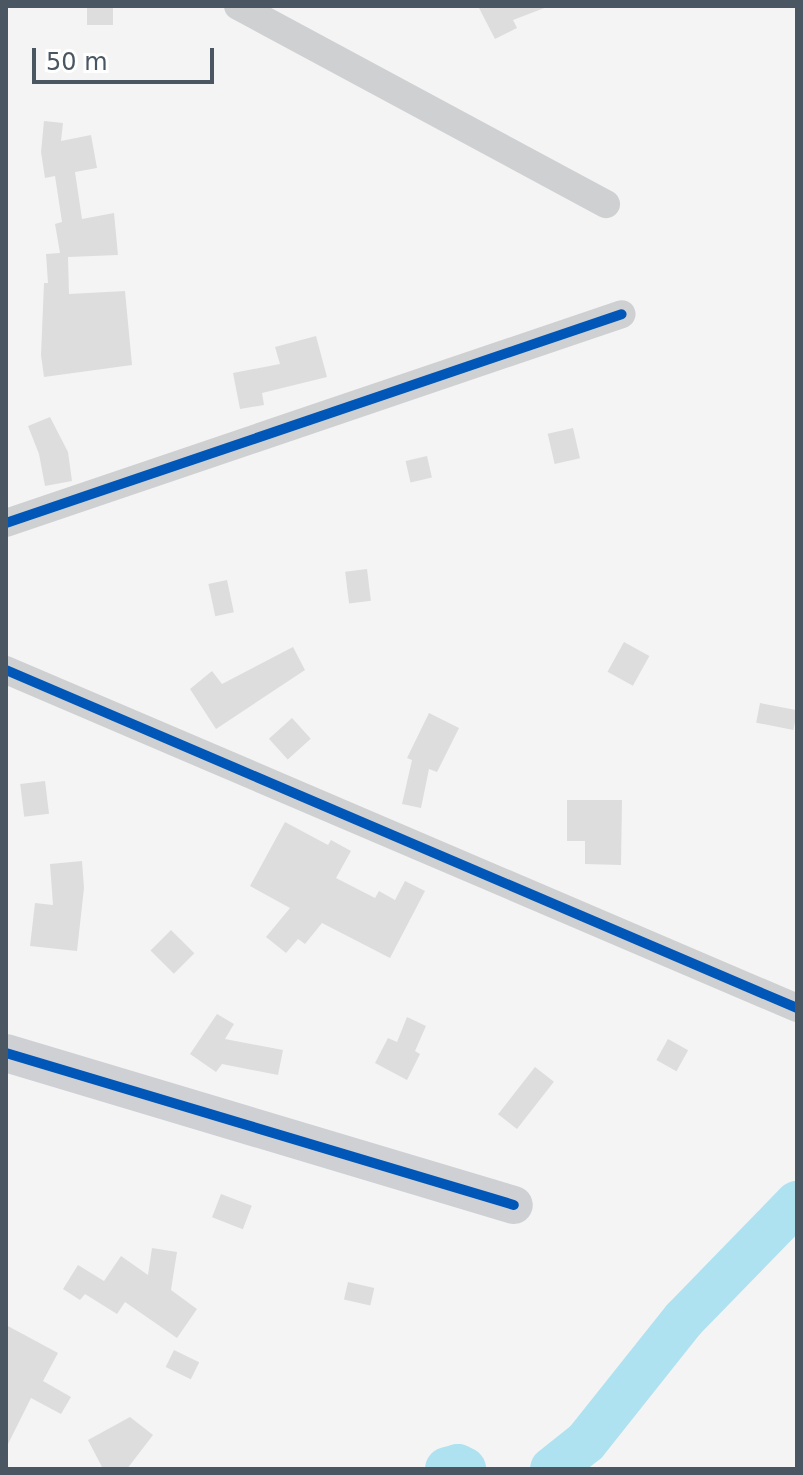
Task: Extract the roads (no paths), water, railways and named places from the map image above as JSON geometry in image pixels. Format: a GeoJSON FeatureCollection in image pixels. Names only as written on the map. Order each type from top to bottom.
{"type":"FeatureCollection","features":[{"type":"Feature","properties":{"kind":"street"},"geometry":{"type":"LineString","coordinates":[[238,6],[606,204]]}},
{"type":"Feature","properties":{"kind":"street"},"geometry":{"type":"LineString","coordinates":[[6,523],[622,314]]}},
{"type":"Feature","properties":{"kind":"street"},"geometry":{"type":"LineString","coordinates":[[6,670],[797,1008]]}},
{"type":"Feature","properties":{"kind":"street"},"geometry":{"type":"LineString","coordinates":[[6,1053],[514,1205]]}},
{"type":"Feature","properties":{"kind":"waterway"},"geometry":{"type":"LineString","coordinates":[[552,1469],[586,1442],[684,1319],[797,1203]]}},
{"type":"Feature","properties":{"kind":"waterway"},"geometry":{"type":"LineString","coordinates":[[447,1469],[458,1466],[464,1469]]}}]}
